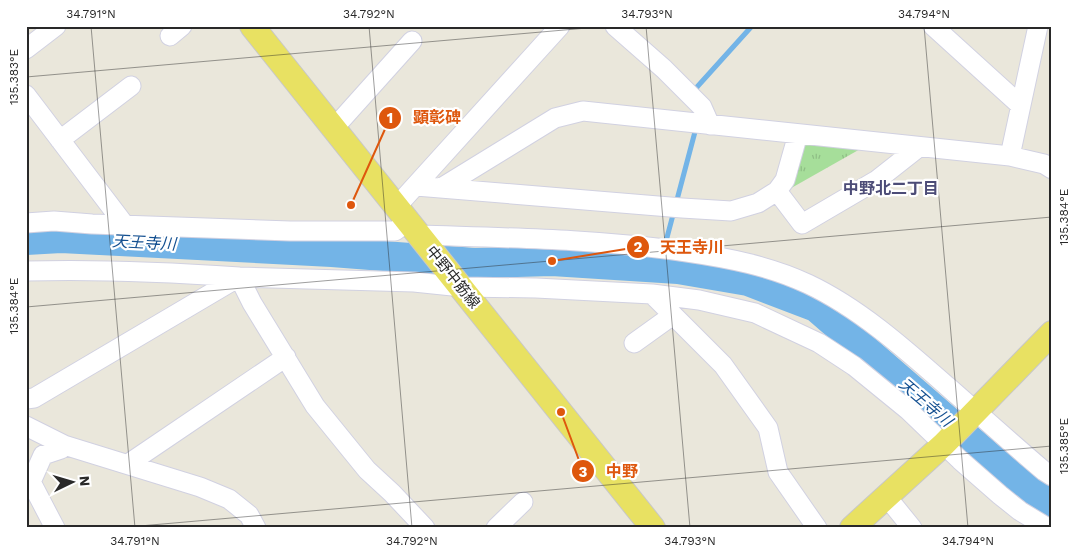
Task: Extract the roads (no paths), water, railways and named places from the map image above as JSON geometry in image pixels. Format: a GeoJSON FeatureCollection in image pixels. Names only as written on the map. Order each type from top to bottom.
{"type":"FeatureCollection","features":[{"type":"Feature","properties":{"kind":"main road","name":"中野中筋線"},"geometry":{"type":"LineString","coordinates":[[252,26],[654,528]]}},
{"type":"Feature","properties":{"kind":"main road"},"geometry":{"type":"LineString","coordinates":[[852,528],[945,443],[1052,333]]}},
{"type":"Feature","properties":{"kind":"street"},"geometry":{"type":"LineString","coordinates":[[26,49],[56,26]]}},
{"type":"Feature","properties":{"kind":"street"},"geometry":{"type":"LineString","coordinates":[[413,226],[416,186],[560,26]]}},
{"type":"Feature","properties":{"kind":"street"},"geometry":{"type":"LineString","coordinates":[[615,26],[702,107],[710,125]]}},
{"type":"Feature","properties":{"kind":"street"},"geometry":{"type":"LineString","coordinates":[[933,26],[1020,105]]}},
{"type":"Feature","properties":{"kind":"street"},"geometry":{"type":"LineString","coordinates":[[1010,156],[1020,105],[1042,34]]}},
{"type":"Feature","properties":{"kind":"street"},"geometry":{"type":"LineString","coordinates":[[334,128],[394,51],[412,41]]}},
{"type":"Feature","properties":{"kind":"street"},"geometry":{"type":"LineString","coordinates":[[60,140],[131,86]]}},
{"type":"Feature","properties":{"kind":"street"},"geometry":{"type":"LineString","coordinates":[[26,95],[124,224]]}},
{"type":"Feature","properties":{"kind":"street"},"geometry":{"type":"LineString","coordinates":[[441,188],[555,118],[583,111],[1010,156],[1044,164],[1052,169]]}},
{"type":"Feature","properties":{"kind":"street"},"geometry":{"type":"LineString","coordinates":[[416,186],[731,211],[758,203],[777,191],[785,180],[798,134]]}},
{"type":"Feature","properties":{"kind":"street"},"geometry":{"type":"LineString","coordinates":[[777,191],[802,224],[877,180],[919,147]]}},
{"type":"Feature","properties":{"kind":"street"},"geometry":{"type":"LineString","coordinates":[[26,223],[54,221],[290,231],[396,231],[413,226],[556,240],[665,248],[729,258],[808,284],[851,309],[895,339],[973,414],[1052,476]]}},
{"type":"Feature","properties":{"kind":"street"},"geometry":{"type":"LineString","coordinates":[[26,271],[72,270],[414,282],[652,294],[699,300],[755,313],[819,343],[854,366],[908,410],[1020,511],[1048,528]]}},
{"type":"Feature","properties":{"kind":"street"},"geometry":{"type":"LineString","coordinates":[[239,277],[252,303],[314,406],[368,470],[424,528]]}},
{"type":"Feature","properties":{"kind":"street"},"geometry":{"type":"LineString","coordinates":[[26,399],[34,398],[239,277]]}},
{"type":"Feature","properties":{"kind":"street"},"geometry":{"type":"LineString","coordinates":[[652,294],[723,364],[768,428],[778,472],[817,528]]}},
{"type":"Feature","properties":{"kind":"street"},"geometry":{"type":"LineString","coordinates":[[634,343],[673,315]]}},
{"type":"Feature","properties":{"kind":"street"},"geometry":{"type":"LineString","coordinates":[[128,464],[286,357]]}},
{"type":"Feature","properties":{"kind":"street"},"geometry":{"type":"LineString","coordinates":[[26,426],[64,445],[200,487],[229,499],[249,515],[256,528]]}},
{"type":"Feature","properties":{"kind":"street"},"geometry":{"type":"LineString","coordinates":[[56,528],[29,483],[42,455],[64,445]]}},
{"type":"Feature","properties":{"kind":"street"},"geometry":{"type":"LineString","coordinates":[[886,496],[912,528]]}},
{"type":"Feature","properties":{"kind":"street"},"geometry":{"type":"LineString","coordinates":[[496,528],[523,502]]}},
{"type":"Feature","properties":{"kind":"waterway"},"geometry":{"type":"LineString","coordinates":[[696,91],[697,87],[752,26]]}},
{"type":"Feature","properties":{"kind":"waterway"},"geometry":{"type":"LineString","coordinates":[[665,245],[696,128]]}},
{"type":"Feature","properties":{"kind":"waterway","name":"天王寺川"},"geometry":{"type":"LineString","coordinates":[[26,240],[61,238],[332,252],[474,263],[552,261],[678,269],[748,281],[816,307],[1010,475],[1052,506]]}},
{"type":"Feature","properties":{"kind":"waterway"},"geometry":{"type":"LineString","coordinates":[[659,267],[662,254]]}},
{"type":"Feature","properties":{"kind":"place","name":"顕彰碑"},"geometry":{"type":"Point","coordinates":[351,205]}},
{"type":"Feature","properties":{"kind":"place","name":"天王寺川"},"geometry":{"type":"Point","coordinates":[552,261]}},
{"type":"Feature","properties":{"kind":"place","name":"中野"},"geometry":{"type":"Point","coordinates":[561,412]}},
{"type":"Feature","properties":{"kind":"district","name":"中野北二丁目"},"geometry":{"type":"Point","coordinates":[891,188]}}]}
